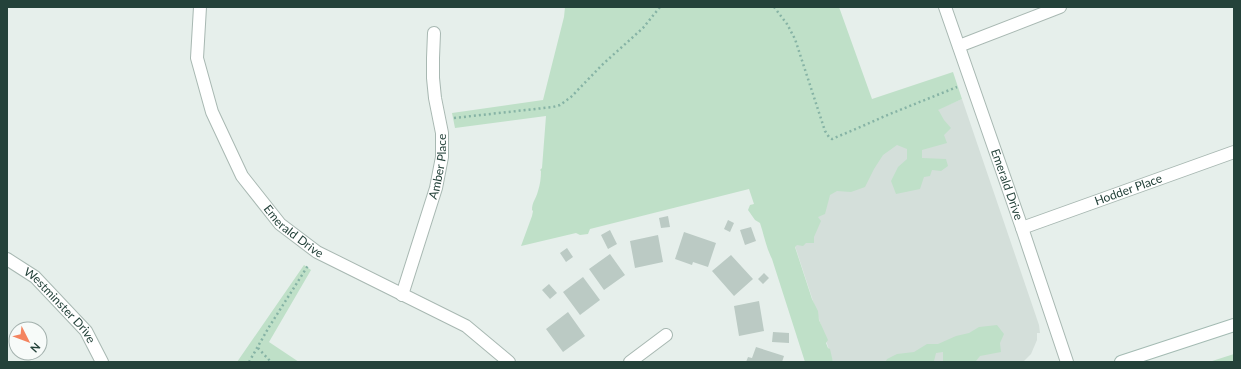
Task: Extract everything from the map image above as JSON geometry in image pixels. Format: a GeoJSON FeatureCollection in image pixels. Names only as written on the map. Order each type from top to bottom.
{"type":"FeatureCollection","features":[{"type":"Feature","properties":{"kind":"street","name":"Emerald Drive"},"geometry":{"type":"LineString","coordinates":[[200,7],[197,58],[212,112],[242,176],[280,224],[317,252],[466,326],[509,362]]}},
{"type":"Feature","properties":{"kind":"street","name":"Emerald Drive"},"geometry":{"type":"LineString","coordinates":[[945,7],[1067,362]]}},
{"type":"Feature","properties":{"kind":"street"},"geometry":{"type":"LineString","coordinates":[[959,46],[1060,7]]}},
{"type":"Feature","properties":{"kind":"street","name":"Amber Place"},"geometry":{"type":"LineString","coordinates":[[402,295],[440,173],[443,144],[433,78],[434,33]]}},
{"type":"Feature","properties":{"kind":"street","name":"Hodder Place"},"geometry":{"type":"LineString","coordinates":[[1022,228],[1234,152]]}},
{"type":"Feature","properties":{"kind":"street","name":"Westminster Drive"},"geometry":{"type":"LineString","coordinates":[[7,259],[35,277],[86,332],[102,362]]}},
{"type":"Feature","properties":{"kind":"street"},"geometry":{"type":"LineString","coordinates":[[1121,362],[1234,325]]}},
{"type":"Feature","properties":{"kind":"street"},"geometry":{"type":"LineString","coordinates":[[630,362],[666,335]]}},
{"type":"Feature","properties":{"kind":"path"},"geometry":{"type":"LineString","coordinates":[[440,120],[560,105],[571,97],[603,64],[643,28],[660,7]]}},
{"type":"Feature","properties":{"kind":"path"},"geometry":{"type":"LineString","coordinates":[[774,7],[787,24],[795,39],[825,131],[832,139],[920,101],[971,82]]}},
{"type":"Feature","properties":{"kind":"path"},"geometry":{"type":"LineString","coordinates":[[249,362],[269,327],[317,252]]}},
{"type":"Feature","properties":{"kind":"path"},"geometry":{"type":"LineString","coordinates":[[258,348],[271,362]]}},
{"type":"Feature","properties":{"kind":"shaded area"},"geometry":{"type":"Polygon","coordinates":[[[962,99],[1039,325],[1040,333],[1037,333],[1037,340],[1031,354],[1023,362],[833,362],[773,179],[962,99]]]}},
{"type":"Feature","properties":{"kind":"green space"},"geometry":{"type":"Polygon","coordinates":[[[565,7],[839,7],[872,99],[953,72],[962,99],[938,110],[951,128],[944,135],[947,143],[922,150],[922,158],[946,159],[948,166],[941,171],[932,170],[930,176],[924,177],[920,189],[896,194],[891,181],[898,167],[907,159],[907,149],[897,145],[883,155],[865,187],[851,192],[837,191],[830,195],[825,214],[818,217],[821,221],[814,237],[814,243],[806,243],[803,246],[797,245],[795,247],[812,299],[818,311],[819,320],[828,340],[826,343],[830,349],[833,362],[805,362],[760,223],[755,220],[748,210],[750,205],[754,204],[749,189],[590,229],[588,234],[580,235],[576,233],[521,246],[532,216],[533,205],[540,184],[540,170],[542,168],[546,116],[455,128],[452,113],[543,100],[564,17],[565,7]]]}},
{"type":"Feature","properties":{"kind":"green space"},"geometry":{"type":"Polygon","coordinates":[[[304,265],[311,270],[269,342],[299,362],[237,362],[304,265]]]}},
{"type":"Feature","properties":{"kind":"green space"},"geometry":{"type":"Polygon","coordinates":[[[997,325],[1004,334],[1000,343],[1001,352],[980,356],[976,361],[943,362],[943,352],[936,353],[934,361],[929,362],[885,362],[887,359],[897,354],[914,352],[927,344],[938,344],[956,336],[969,333],[979,327],[997,325]]]}},
{"type":"Feature","properties":{"kind":"green space"},"geometry":{"type":"Polygon","coordinates":[[[1234,354],[1234,362],[1209,362],[1234,354]]]}},
{"type":"Feature","properties":{"kind":"building"},"geometry":{"type":"Polygon","coordinates":[[[668,216],[670,227],[661,228],[659,218],[668,216]]]}},
{"type":"Feature","properties":{"kind":"building"},"geometry":{"type":"Polygon","coordinates":[[[728,220],[734,223],[730,232],[724,229],[728,220]]]}},
{"type":"Feature","properties":{"kind":"building"},"geometry":{"type":"Polygon","coordinates":[[[751,227],[756,241],[745,245],[740,230],[751,227]]]}},
{"type":"Feature","properties":{"kind":"building"},"geometry":{"type":"Polygon","coordinates":[[[610,230],[617,244],[608,249],[601,235],[610,230]]]}},
{"type":"Feature","properties":{"kind":"building"},"geometry":{"type":"Polygon","coordinates":[[[684,232],[716,243],[708,267],[693,262],[692,265],[675,259],[684,232]]]}},
{"type":"Feature","properties":{"kind":"building"},"geometry":{"type":"Polygon","coordinates":[[[658,235],[663,262],[635,268],[630,241],[658,235]]]}},
{"type":"Feature","properties":{"kind":"building"},"geometry":{"type":"Polygon","coordinates":[[[567,248],[573,257],[566,262],[560,253],[567,248]]]}},
{"type":"Feature","properties":{"kind":"building"},"geometry":{"type":"Polygon","coordinates":[[[610,254],[625,275],[604,290],[589,269],[610,254]]]}},
{"type":"Feature","properties":{"kind":"building"},"geometry":{"type":"Polygon","coordinates":[[[731,255],[753,279],[734,296],[712,271],[731,255]]]}},
{"type":"Feature","properties":{"kind":"building"},"geometry":{"type":"Polygon","coordinates":[[[764,273],[769,278],[763,284],[758,279],[764,273]]]}},
{"type":"Feature","properties":{"kind":"building"},"geometry":{"type":"Polygon","coordinates":[[[583,277],[600,300],[580,315],[563,292],[583,277]]]}},
{"type":"Feature","properties":{"kind":"building"},"geometry":{"type":"Polygon","coordinates":[[[549,284],[557,293],[550,299],[542,290],[549,284]]]}},
{"type":"Feature","properties":{"kind":"building"},"geometry":{"type":"Polygon","coordinates":[[[759,301],[764,331],[739,336],[734,306],[759,301]]]}},
{"type":"Feature","properties":{"kind":"building"},"geometry":{"type":"Polygon","coordinates":[[[568,312],[585,336],[563,352],[546,329],[568,312]]]}},
{"type":"Feature","properties":{"kind":"building"},"geometry":{"type":"Polygon","coordinates":[[[773,332],[789,333],[789,343],[772,342],[773,332]]]}},
{"type":"Feature","properties":{"kind":"building"},"geometry":{"type":"Polygon","coordinates":[[[756,347],[784,356],[782,362],[746,362],[748,357],[752,358],[756,347]]]}}]}
